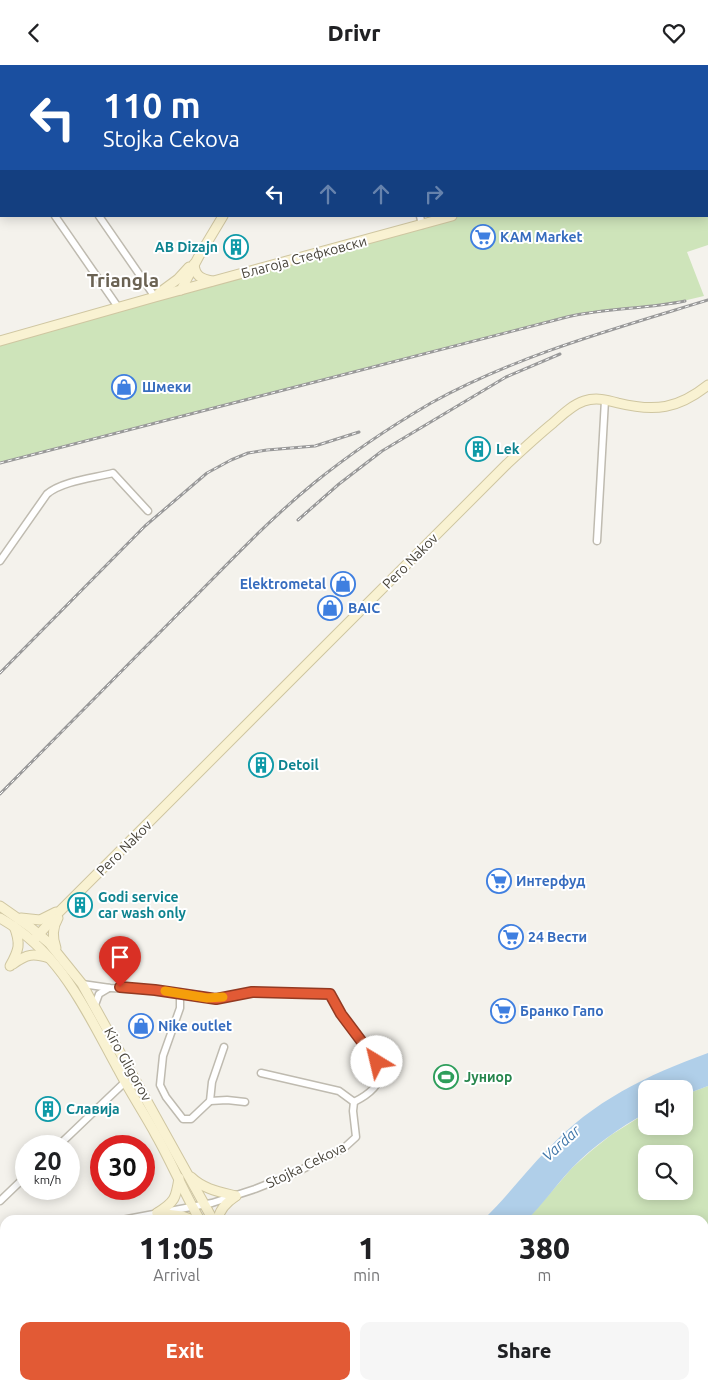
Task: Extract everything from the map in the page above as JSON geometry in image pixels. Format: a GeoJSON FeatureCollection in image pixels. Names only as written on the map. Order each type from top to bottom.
{"type":"FeatureCollection","features":[{"type":"Feature","properties":{"kind":"street"},"geometry":{"type":"LineString","coordinates":[[56,217],[118,307]]}},
{"type":"Feature","properties":{"kind":"street"},"geometry":{"type":"LineString","coordinates":[[99,217],[155,297],[178,279],[196,260]]}},
{"type":"Feature","properties":{"kind":"street"},"geometry":{"type":"LineString","coordinates":[[181,290],[196,260],[222,217]]}},
{"type":"Feature","properties":{"kind":"street","name":"Благоја Стефковски"},"geometry":{"type":"LineString","coordinates":[[0,341],[421,220],[444,217]]}},
{"type":"Feature","properties":{"kind":"street"},"geometry":{"type":"LineString","coordinates":[[196,260],[196,273],[200,278],[214,281]]}},
{"type":"Feature","properties":{"kind":"street"},"geometry":{"type":"LineString","coordinates":[[178,279],[177,283],[181,290]]}},
{"type":"Feature","properties":{"kind":"street","name":"Pero Nakov"},"geometry":{"type":"LineString","coordinates":[[36,937],[520,451],[578,404],[594,399],[638,408],[663,408],[690,398],[708,385]]}},
{"type":"Feature","properties":{"kind":"street"},"geometry":{"type":"LineString","coordinates":[[597,541],[605,400]]}},
{"type":"Feature","properties":{"kind":"street"},"geometry":{"type":"LineString","coordinates":[[0,561],[47,494],[54,487],[113,473],[148,511]]}},
{"type":"Feature","properties":{"kind":"street","name":"Kiro Gligorov"},"geometry":{"type":"LineString","coordinates":[[0,905],[15,921],[57,951],[82,984],[210,1215]]}},
{"type":"Feature","properties":{"kind":"street"},"geometry":{"type":"LineString","coordinates":[[50,958],[36,954],[23,956],[10,966],[19,945],[15,921],[40,920],[65,907]]}},
{"type":"Feature","properties":{"kind":"street"},"geometry":{"type":"LineString","coordinates":[[57,951],[53,937],[53,928],[65,907]]}},
{"type":"Feature","properties":{"kind":"street","name":"Kiro Gligorov"},"geometry":{"type":"LineString","coordinates":[[0,918],[15,921]]}},
{"type":"Feature","properties":{"kind":"street","name":"Kiro Gligorov"},"geometry":{"type":"LineString","coordinates":[[36,937],[80,997],[198,1215]]}},
{"type":"Feature","properties":{"kind":"street"},"geometry":{"type":"LineString","coordinates":[[82,984],[180,993],[216,999],[252,992],[330,994],[341,1014],[377,1062],[380,1073],[378,1081],[370,1094],[354,1102],[339,1091],[261,1073]]}},
{"type":"Feature","properties":{"kind":"street"},"geometry":{"type":"LineString","coordinates":[[95,1005],[99,994],[110,988]]}},
{"type":"Feature","properties":{"kind":"street"},"geometry":{"type":"LineString","coordinates":[[180,993],[180,1008],[163,1056],[160,1085],[166,1097],[176,1111],[186,1120],[191,1119],[210,1101],[227,1100],[245,1103]]}},
{"type":"Feature","properties":{"kind":"street"},"geometry":{"type":"LineString","coordinates":[[210,1101],[212,1082],[224,1047]]}},
{"type":"Feature","properties":{"kind":"street"},"geometry":{"type":"LineString","coordinates":[[70,1135],[125,1082]]}},
{"type":"Feature","properties":{"kind":"street","name":"Stojka Cekova"},"geometry":{"type":"LineString","coordinates":[[147,1215],[204,1204],[255,1189],[295,1173],[351,1143],[356,1137],[353,1111],[354,1102]]}},
{"type":"Feature","properties":{"kind":"street"},"geometry":{"type":"LineString","coordinates":[[184,1168],[199,1184],[214,1191],[236,1195]]}},
{"type":"Feature","properties":{"kind":"street"},"geometry":{"type":"LineString","coordinates":[[157,1213],[176,1197],[178,1177]]}},
{"type":"Feature","properties":{"kind":"street"},"geometry":{"type":"LineString","coordinates":[[0,1201],[15,1187]]}},
{"type":"Feature","properties":{"kind":"street"},"geometry":{"type":"LineString","coordinates":[[219,1215],[224,1206],[236,1195]]}},
{"type":"Feature","properties":{"kind":"street"},"geometry":{"type":"LineString","coordinates":[[157,1213],[174,1215]]}},
{"type":"Feature","properties":{"kind":"green space"},"geometry":{"type":"Polygon","coordinates":[[[450,217],[708,217],[708,245],[687,252],[704,296],[670,303],[567,317],[0,463],[0,343],[450,217]]]}},
{"type":"Feature","properties":{"kind":"green space"},"geometry":{"type":"Polygon","coordinates":[[[708,1086],[708,1215],[531,1215],[572,1168],[611,1135],[638,1118],[638,1135],[693,1135],[693,1092],[708,1086]]]}},
{"type":"Feature","properties":{"kind":"water"},"geometry":{"type":"Polygon","coordinates":[[[708,1053],[708,1086],[693,1092],[693,1080],[642,1080],[708,1053]]]}},
{"type":"Feature","properties":{"kind":"water","name":"Vardar"},"geometry":{"type":"Polygon","coordinates":[[[638,1082],[638,1118],[616,1131],[589,1152],[572,1168],[532,1215],[488,1215],[565,1132],[602,1103],[638,1082]]]}},
{"type":"Feature","properties":{"kind":"railway"},"geometry":{"type":"LineString","coordinates":[[0,794],[261,530],[314,483],[356,451],[431,403],[498,371],[567,344],[708,300]]}},
{"type":"Feature","properties":{"kind":"railway"},"geometry":{"type":"LineString","coordinates":[[0,463],[567,317],[685,301]]}},
{"type":"Feature","properties":{"kind":"railway"},"geometry":{"type":"LineString","coordinates":[[298,520],[339,484],[382,451],[506,377],[560,354]]}},
{"type":"Feature","properties":{"kind":"railway"},"geometry":{"type":"LineString","coordinates":[[0,673],[145,526],[207,473],[248,453],[315,446],[359,432]]}},
{"type":"Feature","properties":{"kind":"slow traffic"},"geometry":{"type":"LineString","coordinates":[[165,991],[216,999],[223,997]]}},
{"type":"Feature","properties":{"kind":"place","name":"KAM Market"},"geometry":{"type":"Point","coordinates":[483,237]}},
{"type":"Feature","properties":{"kind":"place","name":"AB Dizajn"},"geometry":{"type":"Point","coordinates":[236,247]}},
{"type":"Feature","properties":{"kind":"place","name":"Шмеки"},"geometry":{"type":"Point","coordinates":[124,387]}},
{"type":"Feature","properties":{"kind":"place","name":"Lek"},"geometry":{"type":"Point","coordinates":[478,449]}},
{"type":"Feature","properties":{"kind":"place","name":"Elektrometal"},"geometry":{"type":"Point","coordinates":[343,584]}},
{"type":"Feature","properties":{"kind":"place","name":"BAIC"},"geometry":{"type":"Point","coordinates":[330,608]}},
{"type":"Feature","properties":{"kind":"place","name":"Detoil"},"geometry":{"type":"Point","coordinates":[261,765]}},
{"type":"Feature","properties":{"kind":"place","name":"Интерфуд"},"geometry":{"type":"Point","coordinates":[499,881]}},
{"type":"Feature","properties":{"kind":"place","name":"Godi service car wash only"},"geometry":{"type":"Point","coordinates":[80,905]}},
{"type":"Feature","properties":{"kind":"place","name":"24 Вести"},"geometry":{"type":"Point","coordinates":[511,937]}},
{"type":"Feature","properties":{"kind":"place","name":"Бранко Гапо"},"geometry":{"type":"Point","coordinates":[503,1011]}},
{"type":"Feature","properties":{"kind":"place","name":"Nike outlet"},"geometry":{"type":"Point","coordinates":[141,1026]}},
{"type":"Feature","properties":{"kind":"place","name":"Јуниор"},"geometry":{"type":"Point","coordinates":[446,1077]}},
{"type":"Feature","properties":{"kind":"place","name":"Славија"},"geometry":{"type":"Point","coordinates":[48,1109]}},
{"type":"Feature","properties":{"kind":"district","name":"Triangla"},"geometry":{"type":"Point","coordinates":[123,280]}},
{"type":"Feature","properties":{"kind":"route"},"geometry":{"type":"LineString","coordinates":[[120,987],[189,994],[216,999],[252,992],[330,994],[341,1014],[377,1062]]}}]}
